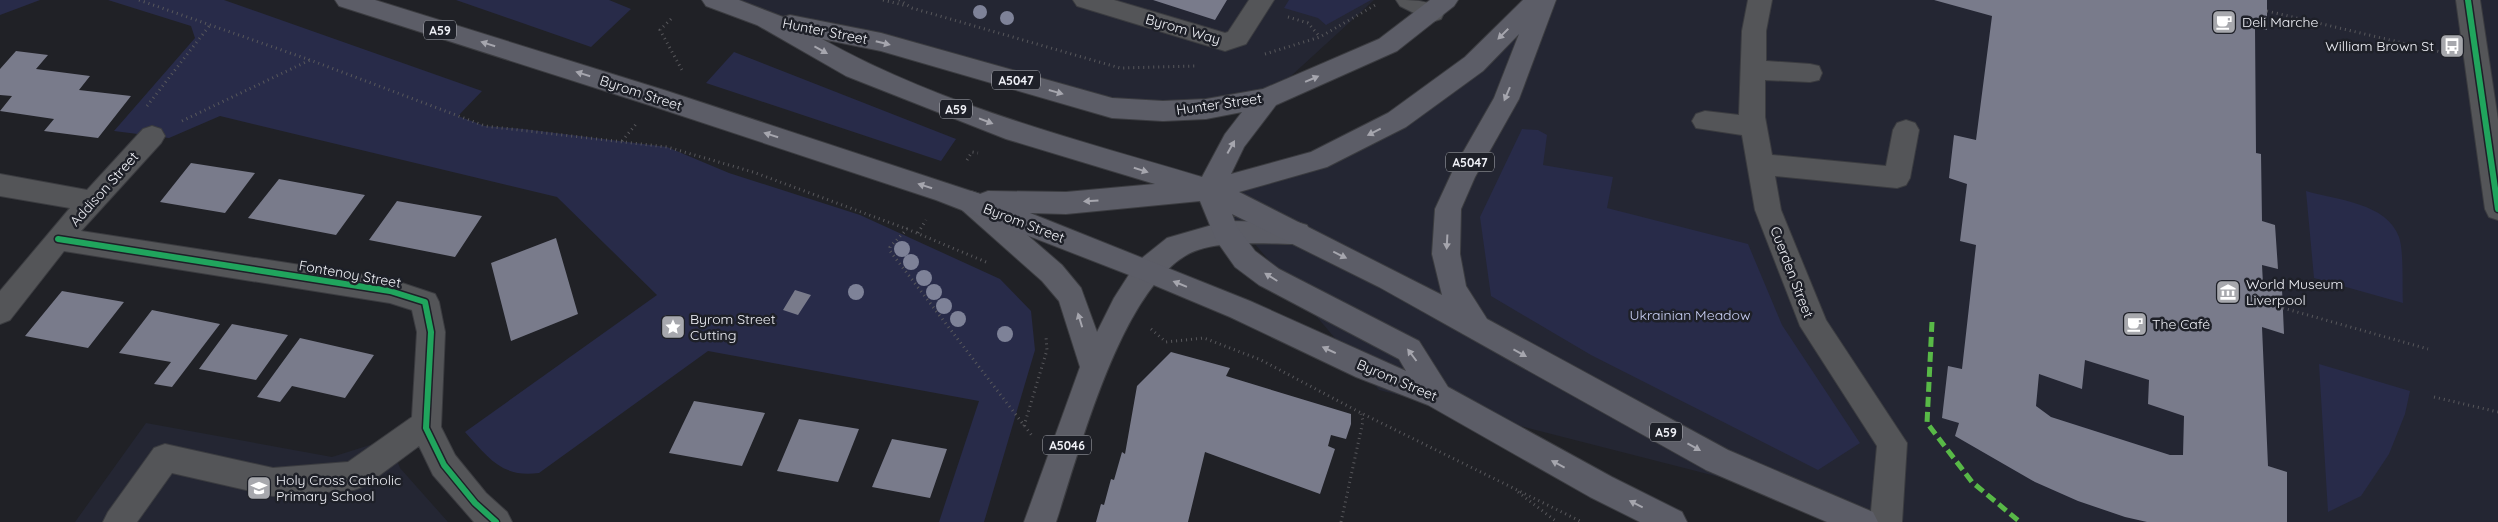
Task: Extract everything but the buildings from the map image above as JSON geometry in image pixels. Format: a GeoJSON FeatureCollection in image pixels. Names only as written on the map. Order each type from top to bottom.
{"type":"FeatureCollection","features":[{"type":"Feature","properties":{"kind":"highway","name":"Byrom Street"},"geometry":{"type":"LineString","coordinates":[[347,0],[658,98],[971,202],[1147,270],[1240,309],[1366,368],[1438,396],[1566,468],[1670,522]]}},
{"type":"Feature","properties":{"kind":"highway"},"geometry":{"type":"LineString","coordinates":[[379,11],[409,0]]}},
{"type":"Feature","properties":{"kind":"highway","name":"A59"},"geometry":{"type":"LineString","coordinates":[[714,0],[766,19],[855,69],[1015,132],[1209,190],[1389,279],[1717,460],[1862,522]]}},
{"type":"Feature","properties":{"kind":"highway"},"geometry":{"type":"LineString","coordinates":[[971,202],[1066,203],[1209,190],[1318,160],[1397,120],[1474,64],[1538,0]]}},
{"type":"Feature","properties":{"kind":"highway","name":"A5047"},"geometry":{"type":"LineString","coordinates":[[1478,329],[1454,288],[1446,254],[1448,209],[1463,175],[1506,99],[1544,0]]}},
{"type":"Feature","properties":{"kind":"highway","name":"Hunter Street"},"geometry":{"type":"LineString","coordinates":[[766,19],[881,42],[1112,108],[1180,110],[1206,109],[1267,98],[1388,45],[1439,6]]}},
{"type":"Feature","properties":{"kind":"highway","name":"A5047"},"geometry":{"type":"LineString","coordinates":[[1209,190],[1234,141],[1267,98]]}},
{"type":"Feature","properties":{"kind":"highway"},"geometry":{"type":"LineString","coordinates":[[1209,190],[1226,232],[1245,259],[1270,277],[1409,350],[1438,396]]}},
{"type":"Feature","properties":{"kind":"main road"},"geometry":{"type":"LineString","coordinates":[[971,202],[1052,273],[1071,296],[1094,367]]}},
{"type":"Feature","properties":{"kind":"main road","name":"A5046"},"geometry":{"type":"LineString","coordinates":[[1040,522],[1094,367],[1124,306],[1147,270],[1177,246],[1226,232],[1297,233]]}},
{"type":"Feature","properties":{"kind":"street","name":"Byrom Way"},"geometry":{"type":"LineString","coordinates":[[1085,0],[1225,42],[1237,38],[1262,0]]}},
{"type":"Feature","properties":{"kind":"street"},"geometry":{"type":"LineString","coordinates":[[1408,0],[1439,6]]}},
{"type":"Feature","properties":{"kind":"street","name":"Cuerden Street"},"geometry":{"type":"LineString","coordinates":[[1760,0],[1754,31],[1754,126],[1768,210],[1814,326],[1892,443],[1886,522]]}},
{"type":"Feature","properties":{"kind":"street"},"geometry":{"type":"LineString","coordinates":[[2468,0],[2498,209]]}},
{"type":"Feature","properties":{"kind":"street"},"geometry":{"type":"LineString","coordinates":[[1753,70],[1810,73]]}},
{"type":"Feature","properties":{"kind":"street"},"geometry":{"type":"LineString","coordinates":[[1705,121],[1754,126]]}},
{"type":"Feature","properties":{"kind":"street"},"geometry":{"type":"LineString","coordinates":[[1760,164],[1896,178],[1906,130]]}},
{"type":"Feature","properties":{"kind":"street","name":"Addison Street"},"geometry":{"type":"LineString","coordinates":[[0,312],[58,239],[152,136]]}},
{"type":"Feature","properties":{"kind":"street"},"geometry":{"type":"LineString","coordinates":[[0,186],[91,201]]}},
{"type":"Feature","properties":{"kind":"street","name":"Fontenoy Street"},"geometry":{"type":"LineString","coordinates":[[58,239],[390,291],[425,302],[431,332],[426,428],[444,465],[475,503],[496,522]]}},
{"type":"Feature","properties":{"kind":"street"},"geometry":{"type":"LineString","coordinates":[[119,522],[165,458],[273,482],[354,476],[427,423]]}},
{"type":"Feature","properties":{"kind":"path"},"geometry":{"type":"LineString","coordinates":[[138,0],[310,60],[485,126],[667,147],[753,172],[945,243]]}},
{"type":"Feature","properties":{"kind":"path"},"geometry":{"type":"LineString","coordinates":[[883,0],[1062,53],[1120,68]]}},
{"type":"Feature","properties":{"kind":"path"},"geometry":{"type":"LineString","coordinates":[[898,0],[912,8]]}},
{"type":"Feature","properties":{"kind":"path"},"geometry":{"type":"LineString","coordinates":[[2267,11],[2477,60]]}},
{"type":"Feature","properties":{"kind":"path"},"geometry":{"type":"LineString","coordinates":[[1286,17],[1308,24],[1320,37]]}},
{"type":"Feature","properties":{"kind":"path"},"geometry":{"type":"LineString","coordinates":[[671,19],[660,30],[682,70]]}},
{"type":"Feature","properties":{"kind":"path"},"geometry":{"type":"LineString","coordinates":[[210,25],[136,119],[152,136],[310,60]]}},
{"type":"Feature","properties":{"kind":"path"},"geometry":{"type":"LineString","coordinates":[[622,141],[637,123]]}},
{"type":"Feature","properties":{"kind":"path"},"geometry":{"type":"LineString","coordinates":[[918,233],[926,220]]}},
{"type":"Feature","properties":{"kind":"path"},"geometry":{"type":"LineString","coordinates":[[907,229],[890,247],[890,251],[1024,426],[1060,467]]}},
{"type":"Feature","properties":{"kind":"path"},"geometry":{"type":"LineString","coordinates":[[1124,306],[1166,342],[1204,338],[1261,360],[1361,413],[1582,522]]}},
{"type":"Feature","properties":{"kind":"path"},"geometry":{"type":"LineString","coordinates":[[2283,308],[2428,349]]}},
{"type":"Feature","properties":{"kind":"path"},"geometry":{"type":"LineString","coordinates":[[1024,426],[1047,350],[1046,333]]}},
{"type":"Feature","properties":{"kind":"path"},"geometry":{"type":"LineString","coordinates":[[2434,398],[2498,412]]}},
{"type":"Feature","properties":{"kind":"path"},"geometry":{"type":"LineString","coordinates":[[1341,522],[1363,421],[1361,413]]}},
{"type":"Feature","properties":{"kind":"path"},"geometry":{"type":"LineString","coordinates":[[1512,487],[1557,522]]}},
{"type":"Feature","properties":{"kind":"shaded area"},"geometry":{"type":"Polygon","coordinates":[[[714,0],[1374,0],[1267,98],[1163,111],[714,0]]]}},
{"type":"Feature","properties":{"kind":"shaded area"},"geometry":{"type":"Polygon","coordinates":[[[1538,0],[2498,0],[2498,522],[1895,522],[1379,390],[1209,190],[1397,120],[1538,0]]]}},
{"type":"Feature","properties":{"kind":"shaded area","name":"Holy Cross Catholic Primary School"},"geometry":{"type":"Polygon","coordinates":[[[146,423],[332,457],[389,439],[400,468],[448,522],[75,522],[146,423]]]}},
{"type":"Feature","properties":{"kind":"green space"},"geometry":{"type":"Polygon","coordinates":[[[0,0],[40,0],[0,15],[0,0]]]}},
{"type":"Feature","properties":{"kind":"green space"},"geometry":{"type":"Polygon","coordinates":[[[108,0],[224,0],[482,91],[458,116],[485,126],[667,147],[729,173],[860,215],[1000,279],[1031,311],[1035,350],[984,522],[939,522],[979,401],[708,351],[539,473],[526,474],[515,472],[496,464],[465,432],[657,295],[557,197],[220,116],[169,138],[114,131],[195,38],[191,26],[108,0]]]}},
{"type":"Feature","properties":{"kind":"green space"},"geometry":{"type":"Polygon","coordinates":[[[456,0],[609,0],[631,9],[591,47],[456,0]]]}},
{"type":"Feature","properties":{"kind":"green space"},"geometry":{"type":"Polygon","coordinates":[[[1289,0],[1371,0],[1326,25],[1318,18],[1284,8],[1289,0]]]}},
{"type":"Feature","properties":{"kind":"green space"},"geometry":{"type":"Polygon","coordinates":[[[734,52],[956,139],[941,161],[706,83],[734,52]]]}},
{"type":"Feature","properties":{"kind":"green space","name":"Ukrainian Meadow"},"geometry":{"type":"Polygon","coordinates":[[[1522,129],[1538,130],[1547,135],[1543,165],[1613,177],[1607,208],[1748,244],[1782,325],[1860,443],[1818,470],[1591,355],[1491,296],[1480,217],[1522,129]]]}},
{"type":"Feature","properties":{"kind":"green space"},"geometry":{"type":"Polygon","coordinates":[[[2306,191],[2360,205],[2384,217],[2393,226],[2401,243],[2403,303],[2314,278],[2306,191]]]}},
{"type":"Feature","properties":{"kind":"green space"},"geometry":{"type":"Polygon","coordinates":[[[2319,364],[2410,391],[2405,414],[2389,454],[2361,496],[2328,512],[2319,364]]]}},
{"type":"Feature","properties":{"kind":"marked path"},"geometry":{"type":"LineString","coordinates":[[1932,322],[1927,423],[1972,482],[2020,522]]}},
{"type":"Feature","properties":{"kind":"cycle path"},"geometry":{"type":"LineString","coordinates":[[2468,0],[2498,209]]}},
{"type":"Feature","properties":{"kind":"cycle path"},"geometry":{"type":"LineString","coordinates":[[58,239],[390,291],[425,302],[431,332],[426,428],[444,465],[475,503],[496,522]]}},
{"type":"Feature","properties":{"kind":"place","name":"Deli Marche"},"geometry":{"type":"Point","coordinates":[2224,22]}},
{"type":"Feature","properties":{"kind":"place","name":"William Brown St"},"geometry":{"type":"Point","coordinates":[2452,46]}},
{"type":"Feature","properties":{"kind":"place","name":"World Museum Liverpool"},"geometry":{"type":"Point","coordinates":[2228,292]}},
{"type":"Feature","properties":{"kind":"place","name":"The Café"},"geometry":{"type":"Point","coordinates":[2135,324]}},
{"type":"Feature","properties":{"kind":"place","name":"Byrom Street Cutting"},"geometry":{"type":"Point","coordinates":[673,327]}},
{"type":"Feature","properties":{"kind":"place","name":"Holy Cross Catholic Primary School"},"geometry":{"type":"Point","coordinates":[259,488]}}]}
